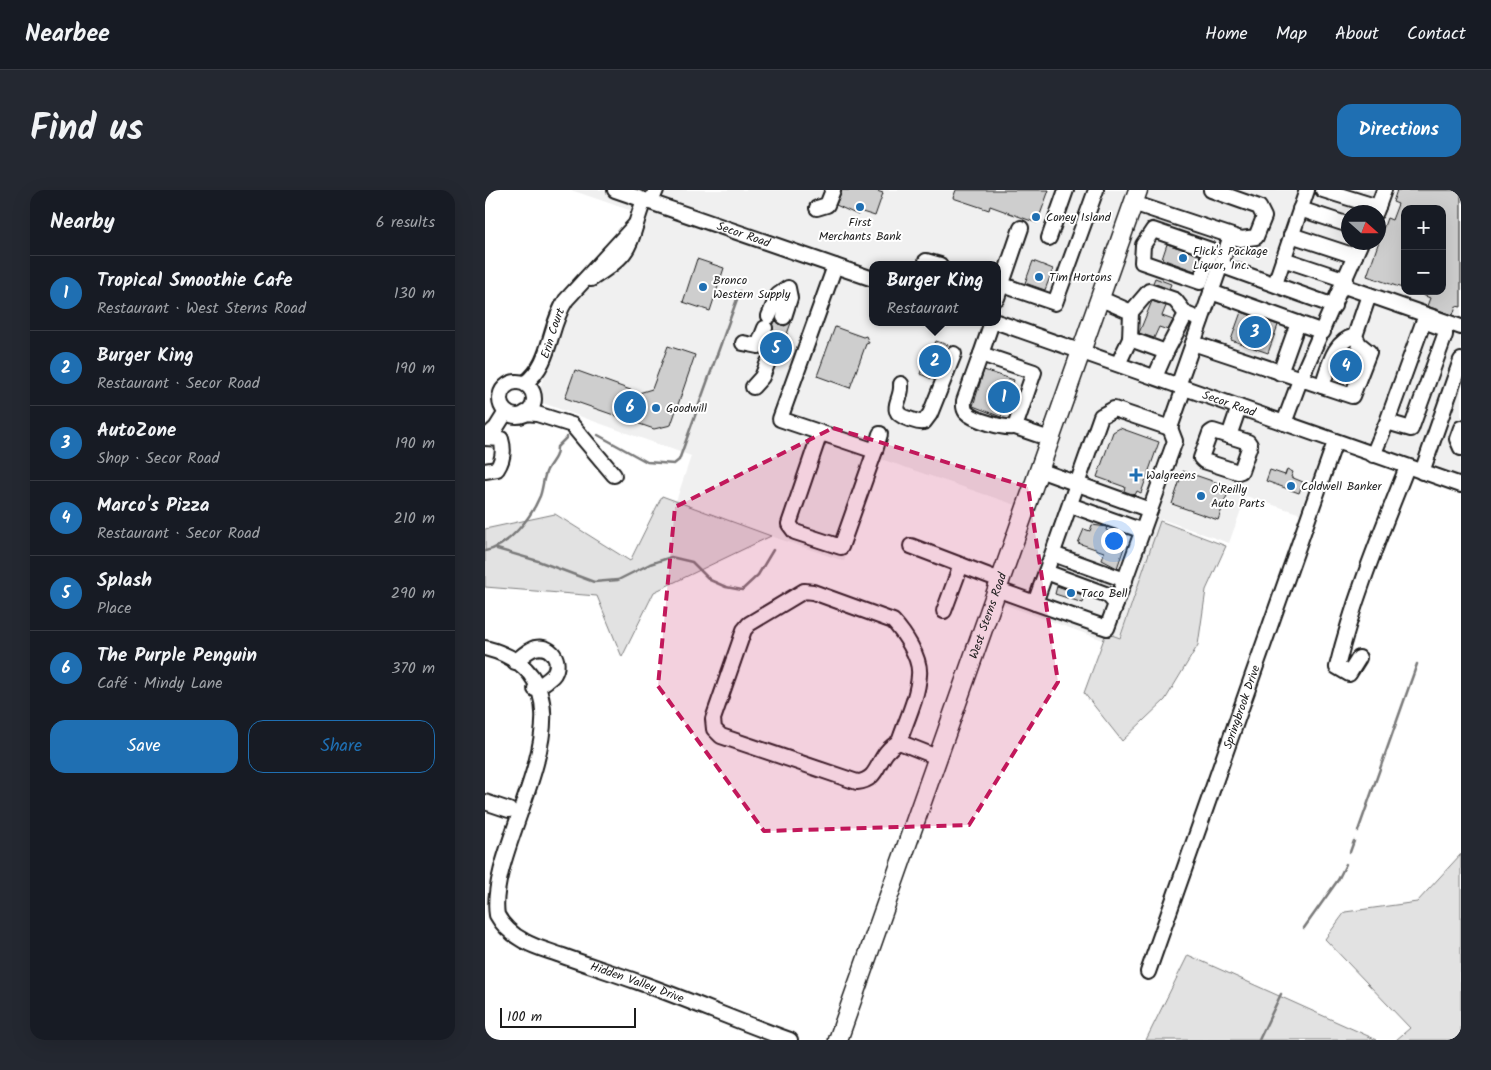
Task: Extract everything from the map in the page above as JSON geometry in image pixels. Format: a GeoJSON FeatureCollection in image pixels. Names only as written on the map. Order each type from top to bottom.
{"type":"FeatureCollection","features":[{"type":"Feature","properties":{"kind":"main road","name":"West Sterns Road"},"geometry":{"type":"LineString","coordinates":[[838,1040],[1135,196]]}},
{"type":"Feature","properties":{"kind":"street","name":"Secor Road"},"geometry":{"type":"LineString","coordinates":[[615,190],[646,196],[869,278]]}},
{"type":"Feature","properties":{"kind":"street"},"geometry":{"type":"LineString","coordinates":[[817,208],[827,205],[833,190]]}},
{"type":"Feature","properties":{"kind":"street"},"geometry":{"type":"LineString","coordinates":[[1049,238],[1066,190]]}},
{"type":"Feature","properties":{"kind":"street"},"geometry":{"type":"LineString","coordinates":[[1001,290],[1055,303],[1096,190]]}},
{"type":"Feature","properties":{"kind":"street"},"geometry":{"type":"LineString","coordinates":[[1135,196],[1231,236],[1241,239],[1256,237],[1264,217],[1259,207],[1211,190]]}},
{"type":"Feature","properties":{"kind":"street"},"geometry":{"type":"LineString","coordinates":[[1275,284],[1307,190]]}},
{"type":"Feature","properties":{"kind":"street"},"geometry":{"type":"LineString","coordinates":[[1323,190],[1364,205]]}},
{"type":"Feature","properties":{"kind":"street"},"geometry":{"type":"LineString","coordinates":[[1379,205],[1384,190]]}},
{"type":"Feature","properties":{"kind":"street","name":"Erin Court"},"geometry":{"type":"LineString","coordinates":[[525,383],[532,378],[545,358],[564,304],[582,285],[592,270],[620,243],[635,225],[646,196]]}},
{"type":"Feature","properties":{"kind":"street"},"geometry":{"type":"LineString","coordinates":[[1300,209],[1341,222]]}},
{"type":"Feature","properties":{"kind":"street"},"geometry":{"type":"LineString","coordinates":[[1001,283],[1021,228]]}},
{"type":"Feature","properties":{"kind":"street"},"geometry":{"type":"LineString","coordinates":[[911,546],[961,565],[1035,603],[1107,628],[1175,441],[1170,428],[1193,343],[1211,292],[1214,268],[1211,250],[1153,230],[1143,245],[1142,262],[1200,282],[1214,268],[1231,236]]}},
{"type":"Feature","properties":{"kind":"street"},"geometry":{"type":"LineString","coordinates":[[1291,235],[1355,256]]}},
{"type":"Feature","properties":{"kind":"street"},"geometry":{"type":"LineString","coordinates":[[1121,237],[1143,245]]}},
{"type":"Feature","properties":{"kind":"street"},"geometry":{"type":"LineString","coordinates":[[1284,424],[1300,380],[1345,283],[1358,250]]}},
{"type":"Feature","properties":{"kind":"street"},"geometry":{"type":"LineString","coordinates":[[1283,259],[1345,283],[1369,295],[1461,327]]}},
{"type":"Feature","properties":{"kind":"street"},"geometry":{"type":"LineString","coordinates":[[835,266],[780,419],[875,451]]}},
{"type":"Feature","properties":{"kind":"street"},"geometry":{"type":"LineString","coordinates":[[1214,268],[1275,284],[1334,306]]}},
{"type":"Feature","properties":{"kind":"street"},"geometry":{"type":"LineString","coordinates":[[743,343],[758,346],[775,299],[789,288],[789,298],[784,317]]}},
{"type":"Feature","properties":{"kind":"street"},"geometry":{"type":"LineString","coordinates":[[1118,364],[1130,339],[1131,312],[1149,291],[1175,300],[1186,314],[1201,320]]}},
{"type":"Feature","properties":{"kind":"street"},"geometry":{"type":"LineString","coordinates":[[1211,292],[1323,332]]}},
{"type":"Feature","properties":{"kind":"street"},"geometry":{"type":"LineString","coordinates":[[1193,343],[1352,396],[1369,352],[1359,344],[1355,336],[1369,295]]}},
{"type":"Feature","properties":{"kind":"street"},"geometry":{"type":"LineString","coordinates":[[1099,298],[1131,312]]}},
{"type":"Feature","properties":{"kind":"street"},"geometry":{"type":"LineString","coordinates":[[1155,377],[1186,314]]}},
{"type":"Feature","properties":{"kind":"street","name":"Secor Road"},"geometry":{"type":"LineString","coordinates":[[1001,323],[1461,485]]}},
{"type":"Feature","properties":{"kind":"street"},"geometry":{"type":"LineString","coordinates":[[1280,373],[1298,323]]}},
{"type":"Feature","properties":{"kind":"street"},"geometry":{"type":"LineString","coordinates":[[1373,454],[1387,422],[1423,324],[1445,329],[1445,335],[1411,429],[1387,422]]}},
{"type":"Feature","properties":{"kind":"street"},"geometry":{"type":"LineString","coordinates":[[991,326],[964,401],[964,408],[970,416],[1007,428],[1015,427],[1050,439]]}},
{"type":"Feature","properties":{"kind":"street"},"geometry":{"type":"LineString","coordinates":[[1322,386],[1339,344],[1346,338],[1355,336]]}},
{"type":"Feature","properties":{"kind":"street"},"geometry":{"type":"LineString","coordinates":[[1130,339],[1166,352]]}},
{"type":"Feature","properties":{"kind":"street"},"geometry":{"type":"LineString","coordinates":[[901,384],[902,390],[896,407],[897,412],[901,416],[918,423],[924,422],[930,414],[954,354]]}},
{"type":"Feature","properties":{"kind":"street"},"geometry":{"type":"LineString","coordinates":[[981,354],[1034,372],[1015,427]]}},
{"type":"Feature","properties":{"kind":"street"},"geometry":{"type":"LineString","coordinates":[[1422,472],[1461,360]]}},
{"type":"Feature","properties":{"kind":"street"},"geometry":{"type":"LineString","coordinates":[[753,387],[762,377],[768,362]]}},
{"type":"Feature","properties":{"kind":"street"},"geometry":{"type":"LineString","coordinates":[[525,413],[531,408],[534,398],[525,383],[515,382],[502,389],[500,404],[508,413],[537,414],[573,426],[614,475]]}},
{"type":"Feature","properties":{"kind":"street"},"geometry":{"type":"LineString","coordinates":[[1229,436],[1239,407]]}},
{"type":"Feature","properties":{"kind":"street"},"geometry":{"type":"LineString","coordinates":[[1035,603],[1101,416],[1114,409],[1170,428]]}},
{"type":"Feature","properties":{"kind":"street"},"geometry":{"type":"LineString","coordinates":[[485,438],[508,413]]}},
{"type":"Feature","properties":{"kind":"street"},"geometry":{"type":"LineString","coordinates":[[485,471],[497,469],[501,464],[503,445],[501,439],[508,413]]}},
{"type":"Feature","properties":{"kind":"street"},"geometry":{"type":"LineString","coordinates":[[1461,428],[1457,439],[1461,448]]}},
{"type":"Feature","properties":{"kind":"street"},"geometry":{"type":"LineString","coordinates":[[820,432],[789,524],[795,532],[841,546],[880,434]]}},
{"type":"Feature","properties":{"kind":"street"},"geometry":{"type":"LineString","coordinates":[[485,438],[501,439]]}},
{"type":"Feature","properties":{"kind":"street","name":"Springbrook Drive"},"geometry":{"type":"LineString","coordinates":[[1148,972],[1335,442]]}},
{"type":"Feature","properties":{"kind":"street"},"geometry":{"type":"LineString","coordinates":[[1359,658],[1349,674],[1337,666],[1365,570],[1407,467]]}},
{"type":"Feature","properties":{"kind":"street"},"geometry":{"type":"LineString","coordinates":[[1039,470],[1079,481],[1152,506]]}},
{"type":"Feature","properties":{"kind":"street"},"geometry":{"type":"LineString","coordinates":[[1070,505],[1143,531]]}},
{"type":"Feature","properties":{"kind":"street"},"geometry":{"type":"LineString","coordinates":[[1053,554],[1125,580]]}},
{"type":"Feature","properties":{"kind":"street"},"geometry":{"type":"LineString","coordinates":[[944,611],[961,565]]}},
{"type":"Feature","properties":{"kind":"street"},"geometry":{"type":"LineString","coordinates":[[1046,572],[1108,595],[1117,604]]}},
{"type":"Feature","properties":{"kind":"street"},"geometry":{"type":"LineString","coordinates":[[899,742],[920,675],[917,661],[893,620],[813,592],[804,591],[749,624],[744,630],[713,719],[714,729],[721,736],[857,782],[866,781],[874,775],[881,757],[889,747],[899,742],[937,757]]}},
{"type":"Feature","properties":{"kind":"street"},"geometry":{"type":"LineString","coordinates":[[515,662],[530,650],[539,647],[548,650],[555,656],[557,666],[553,674],[535,689]]}},
{"type":"Feature","properties":{"kind":"street","name":"Hidden Valley Drive"},"geometry":{"type":"LineString","coordinates":[[485,648],[515,662],[526,673],[535,689],[538,705],[537,723],[492,861],[487,882],[491,915],[526,943],[671,994],[722,1016],[790,1040]]}},
{"type":"Feature","properties":{"kind":"street"},"geometry":{"type":"LineString","coordinates":[[485,802],[509,810]]}},
{"type":"Feature","properties":{"kind":"highlighted area"},"geometry":{"type":"Polygon","coordinates":[[[833,428],[1028,487],[1058,682],[969,825],[764,831],[658,686],[675,507],[833,428]]]}},
{"type":"Feature","properties":{"kind":"shaded area"},"geometry":{"type":"Polygon","coordinates":[[[571,190],[1461,190],[1461,493],[1330,447],[1307,516],[1246,496],[1229,543],[1161,519],[1119,638],[1106,633],[1103,640],[984,597],[1016,505],[881,459],[844,561],[676,501],[691,456],[540,402],[540,388],[565,312],[580,293],[597,281],[638,240],[647,216],[571,190]]]}},
{"type":"Feature","properties":{"kind":"shaded area"},"geometry":{"type":"Polygon","coordinates":[[[662,496],[771,536],[654,592],[622,657],[597,596],[485,587],[485,529],[555,514],[630,561],[662,496]]]}},
{"type":"Feature","properties":{"kind":"shaded area"},"geometry":{"type":"Polygon","coordinates":[[[1160,521],[1226,546],[1206,590],[1198,645],[1165,700],[1122,741],[1084,693],[1106,633],[1120,638],[1160,521]]]}},
{"type":"Feature","properties":{"kind":"shaded area"},"geometry":{"type":"Polygon","coordinates":[[[1461,854],[1461,1040],[1396,1040],[1410,1028],[1325,939],[1345,912],[1417,902],[1461,854]]]}},
{"type":"Feature","properties":{"kind":"shaded area"},"geometry":{"type":"Polygon","coordinates":[[[1188,955],[1377,1040],[1146,1040],[1188,955]]]}},
{"type":"Feature","properties":{"kind":"building","name":"First Merchants Bank"},"geometry":{"type":"Polygon","coordinates":[[[842,190],[874,190],[883,193],[875,216],[859,211],[858,215],[836,205],[842,190]]]}},
{"type":"Feature","properties":{"kind":"building"},"geometry":{"type":"Polygon","coordinates":[[[956,190],[1049,190],[1037,223],[990,206],[989,210],[953,198],[956,190]]]}},
{"type":"Feature","properties":{"kind":"building"},"geometry":{"type":"Polygon","coordinates":[[[1397,190],[1461,190],[1461,307],[1456,306],[1453,315],[1427,306],[1430,298],[1422,295],[1446,295],[1446,205],[1401,205],[1401,288],[1367,276],[1376,250],[1386,250],[1386,221],[1387,218],[1392,220],[1398,204],[1393,202],[1397,190]]]}},
{"type":"Feature","properties":{"kind":"building"},"geometry":{"type":"Polygon","coordinates":[[[1167,244],[1200,255],[1195,271],[1162,259],[1167,244]]]}},
{"type":"Feature","properties":{"kind":"building"},"geometry":{"type":"Polygon","coordinates":[[[697,259],[724,268],[710,311],[683,302],[697,259]]]}},
{"type":"Feature","properties":{"kind":"building","name":"Tim Hortons"},"geometry":{"type":"Polygon","coordinates":[[[1033,261],[1053,269],[1045,290],[1025,283],[1033,261]]]}},
{"type":"Feature","properties":{"kind":"building"},"geometry":{"type":"Polygon","coordinates":[[[1155,278],[1171,284],[1169,289],[1153,283],[1155,278]]]}},
{"type":"Feature","properties":{"kind":"building"},"geometry":{"type":"Polygon","coordinates":[[[1152,301],[1166,306],[1162,316],[1173,320],[1168,330],[1159,327],[1154,338],[1139,333],[1152,301]]]}},
{"type":"Feature","properties":{"kind":"building"},"geometry":{"type":"Polygon","coordinates":[[[1241,312],[1278,325],[1268,353],[1231,340],[1241,312]]]}},
{"type":"Feature","properties":{"kind":"building"},"geometry":{"type":"Polygon","coordinates":[[[792,320],[776,365],[775,357],[768,353],[774,335],[772,334],[772,324],[776,321],[785,326],[792,320]]]}},
{"type":"Feature","properties":{"kind":"building"},"geometry":{"type":"Polygon","coordinates":[[[835,327],[863,337],[866,336],[869,343],[866,344],[850,388],[817,376],[835,327]]]}},
{"type":"Feature","properties":{"kind":"building"},"geometry":{"type":"Polygon","coordinates":[[[936,341],[951,346],[946,351],[934,380],[920,374],[926,357],[929,358],[936,341]]]}},
{"type":"Feature","properties":{"kind":"building"},"geometry":{"type":"Polygon","coordinates":[[[668,346],[695,355],[671,425],[654,429],[565,398],[575,370],[639,393],[652,389],[668,346]]]}},
{"type":"Feature","properties":{"kind":"building"},"geometry":{"type":"Polygon","coordinates":[[[1347,351],[1358,355],[1348,382],[1334,377],[1347,351]]]}},
{"type":"Feature","properties":{"kind":"building"},"geometry":{"type":"Polygon","coordinates":[[[984,370],[1014,380],[1001,417],[973,406],[984,370]]]}},
{"type":"Feature","properties":{"kind":"building","name":"Walgreens"},"geometry":{"type":"Polygon","coordinates":[[[1120,428],[1159,442],[1141,493],[1137,491],[1135,495],[1124,491],[1125,487],[1097,477],[1113,432],[1120,428]]]}},
{"type":"Feature","properties":{"kind":"building","name":"Coldwell Banker"},"geometry":{"type":"Polygon","coordinates":[[[1287,469],[1293,472],[1291,477],[1303,482],[1299,493],[1266,481],[1270,470],[1285,475],[1287,469]]]}},
{"type":"Feature","properties":{"kind":"building","name":"O'Reilly Auto Parts"},"geometry":{"type":"Polygon","coordinates":[[[1183,471],[1230,487],[1218,520],[1172,504],[1183,471]]]}},
{"type":"Feature","properties":{"kind":"building"},"geometry":{"type":"Polygon","coordinates":[[[1092,525],[1107,527],[1106,530],[1118,534],[1115,544],[1124,548],[1117,568],[1102,560],[1104,552],[1078,543],[1084,529],[1090,531],[1092,525]]]}},
{"type":"Feature","properties":{"kind":"building","name":"Taco Bell"},"geometry":{"type":"Polygon","coordinates":[[[1057,586],[1085,596],[1083,603],[1055,594],[1057,586]]]}},
{"type":"Feature","properties":{"kind":"waterway"},"geometry":{"type":"LineString","coordinates":[[598,435],[647,462],[674,464],[679,460],[740,291]]}},
{"type":"Feature","properties":{"kind":"waterway"},"geometry":{"type":"LineString","coordinates":[[485,551],[502,544],[525,522],[540,496],[546,473],[555,457],[557,447],[567,437]]}},
{"type":"Feature","properties":{"kind":"waterway"},"geometry":{"type":"LineString","coordinates":[[497,549],[538,561],[594,582],[618,580],[650,564],[671,557],[692,562],[710,580],[726,587],[742,590],[758,575],[773,550]]}},
{"type":"Feature","properties":{"kind":"waterway"},"geometry":{"type":"LineString","coordinates":[[1358,831],[1417,664]]}},
{"type":"Feature","properties":{"kind":"waterway"},"geometry":{"type":"LineString","coordinates":[[1350,852],[1354,841]]}},
{"type":"Feature","properties":{"kind":"waterway"},"geometry":{"type":"LineString","coordinates":[[1304,928],[1338,880],[1346,864]]}},
{"type":"Feature","properties":{"kind":"waterway"},"geometry":{"type":"LineString","coordinates":[[1259,1040],[1281,994]]}},
{"type":"Feature","properties":{"kind":"tunnel"},"geometry":{"type":"LineString","coordinates":[[768,362],[784,317]]}},
{"type":"Feature","properties":{"kind":"place","name":"First Merchants Bank"},"geometry":{"type":"Point","coordinates":[860,207]}},
{"type":"Feature","properties":{"kind":"place","name":"Coney Island"},"geometry":{"type":"Point","coordinates":[1036,217]}},
{"type":"Feature","properties":{"kind":"place","name":"Flick's Package Liquor, Inc."},"geometry":{"type":"Point","coordinates":[1183,258]}},
{"type":"Feature","properties":{"kind":"place","name":"Tim Hortons"},"geometry":{"type":"Point","coordinates":[1039,277]}},
{"type":"Feature","properties":{"kind":"place","name":"Bronco Western Supply"},"geometry":{"type":"Point","coordinates":[703,287]}},
{"type":"Feature","properties":{"kind":"place","name":"AutoZone"},"geometry":{"type":"Point","coordinates":[1255,332]}},
{"type":"Feature","properties":{"kind":"place","name":"Splash"},"geometry":{"type":"Point","coordinates":[776,348]}},
{"type":"Feature","properties":{"kind":"place","name":"Burger King"},"geometry":{"type":"Point","coordinates":[935,361]}},
{"type":"Feature","properties":{"kind":"place","name":"Marco's Pizza"},"geometry":{"type":"Point","coordinates":[1346,366]}},
{"type":"Feature","properties":{"kind":"place","name":"Tropical Smoothie Cafe"},"geometry":{"type":"Point","coordinates":[1004,397]}},
{"type":"Feature","properties":{"kind":"place","name":"The Purple Penguin"},"geometry":{"type":"Point","coordinates":[630,407]}},
{"type":"Feature","properties":{"kind":"place","name":"Goodwill"},"geometry":{"type":"Point","coordinates":[656,408]}},
{"type":"Feature","properties":{"kind":"place","name":"Walgreens"},"geometry":{"type":"Point","coordinates":[1136,475]}},
{"type":"Feature","properties":{"kind":"place","name":"Coldwell Banker"},"geometry":{"type":"Point","coordinates":[1291,486]}},
{"type":"Feature","properties":{"kind":"place","name":"O'Reilly Auto Parts"},"geometry":{"type":"Point","coordinates":[1201,496]}},
{"type":"Feature","properties":{"kind":"place","name":"Taco Bell"},"geometry":{"type":"Point","coordinates":[1071,593]}}]}
